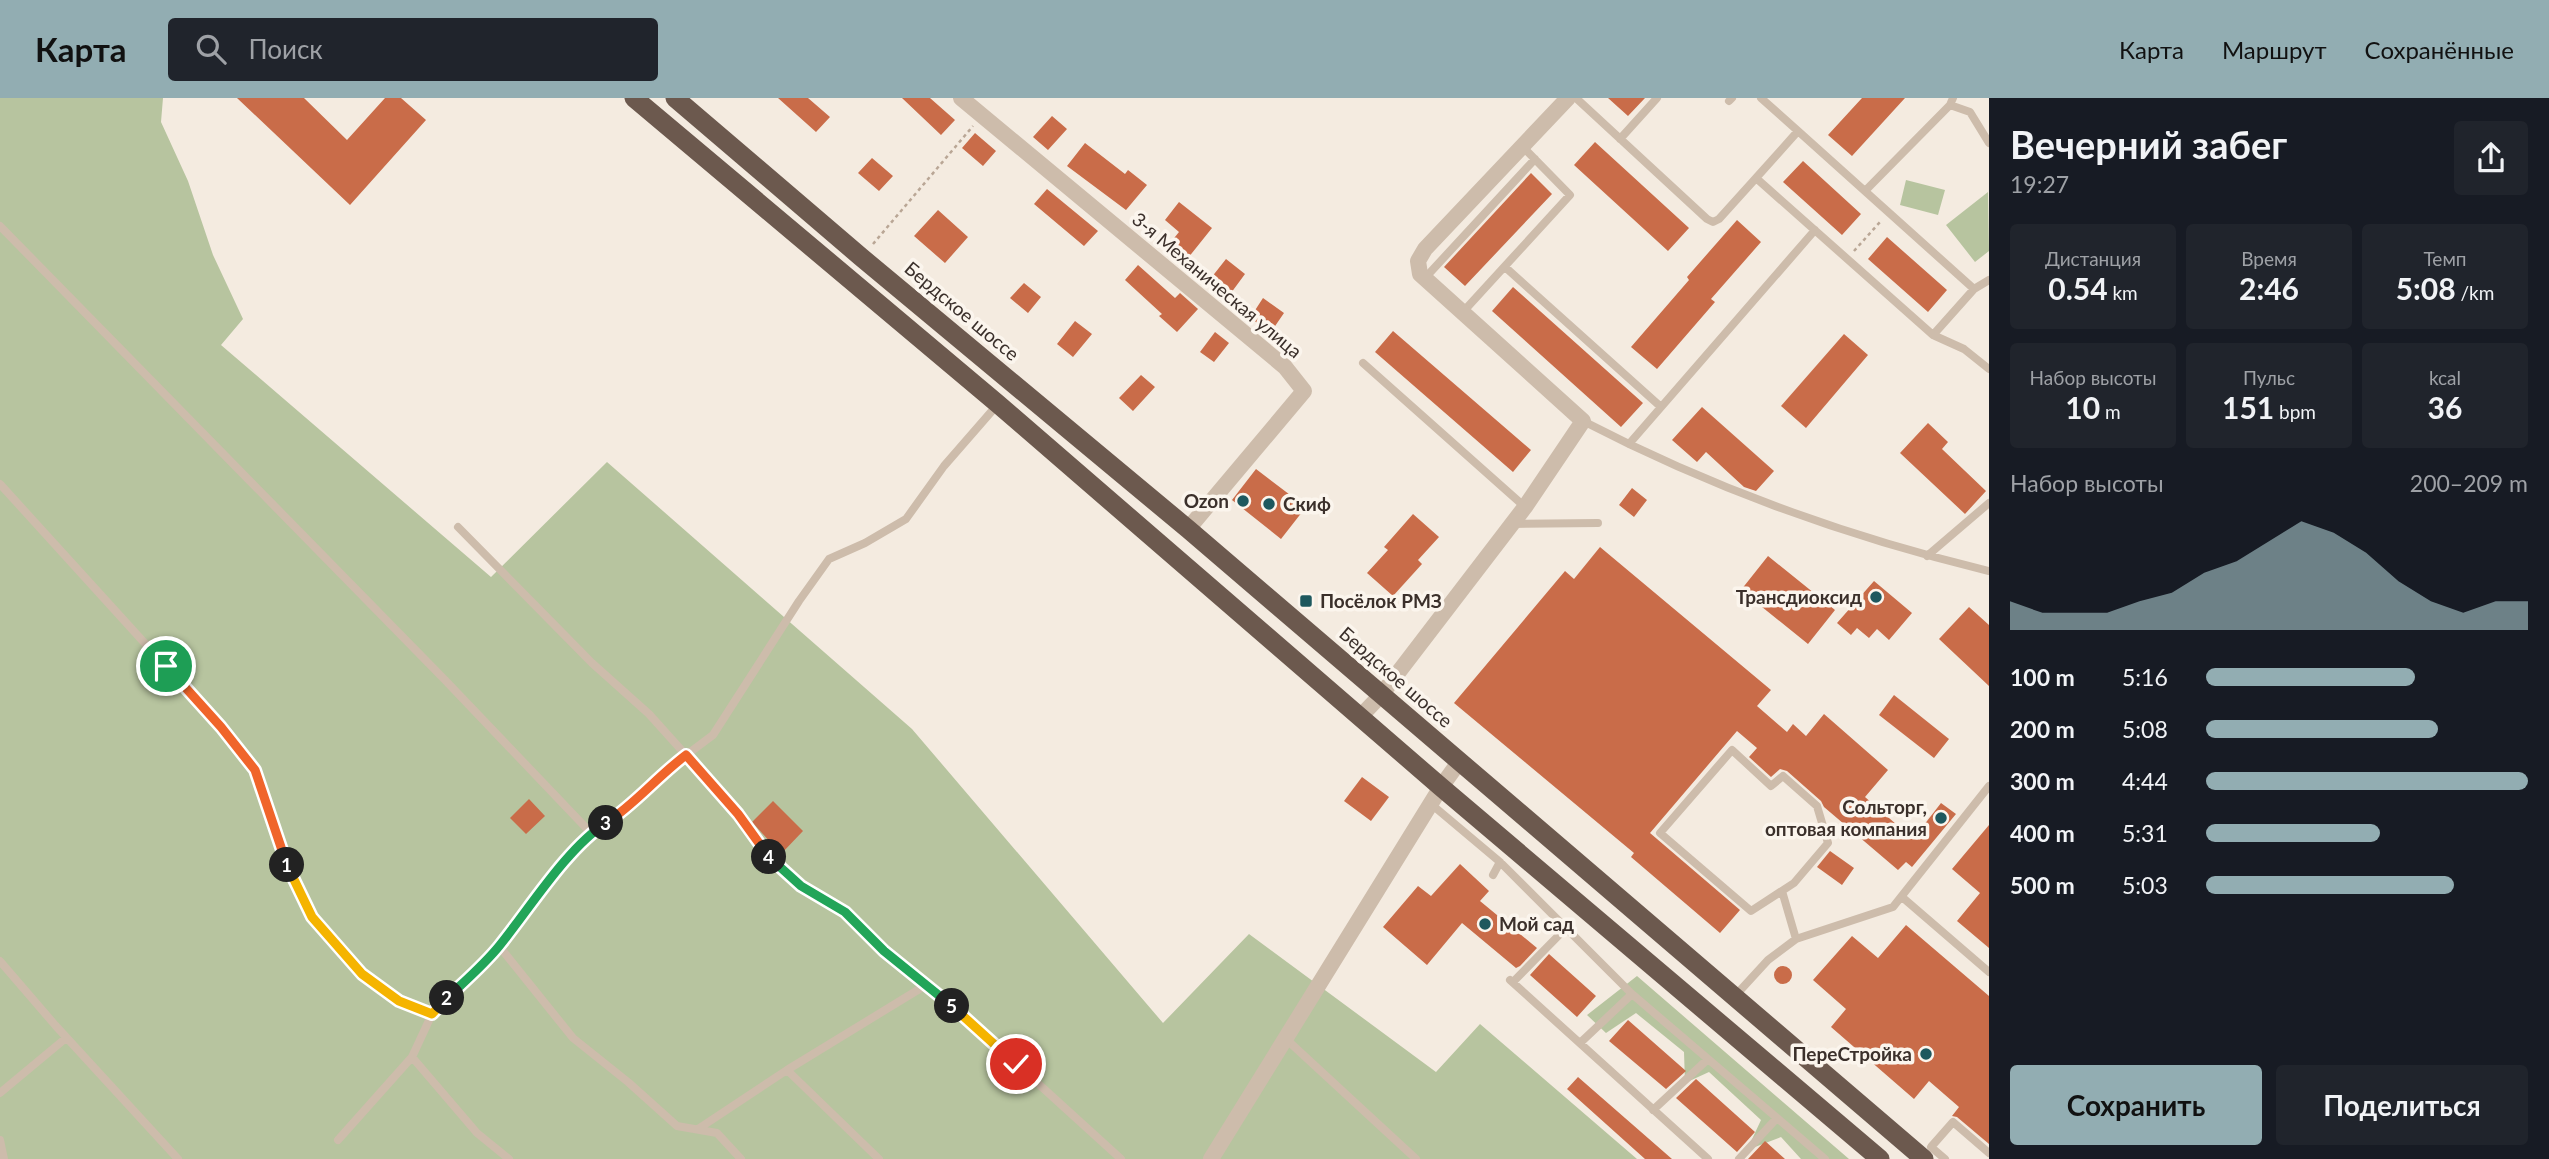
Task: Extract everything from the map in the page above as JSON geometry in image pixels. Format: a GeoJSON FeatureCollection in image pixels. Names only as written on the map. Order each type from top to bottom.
{"type":"FeatureCollection","features":[{"type":"Feature","properties":{"kind":"highway"},"geometry":{"type":"LineString","coordinates":[[634,98],[998,404],[1441,786],[1880,1159]]}},
{"type":"Feature","properties":{"kind":"highway","name":"Бердское шоссе"},"geometry":{"type":"LineString","coordinates":[[675,98],[1188,529],[1924,1159]]}},
{"type":"Feature","properties":{"kind":"street","name":"3-я Механическая улица"},"geometry":{"type":"LineString","coordinates":[[961,98],[1285,367],[1304,391],[1188,529]]}},
{"type":"Feature","properties":{"kind":"street"},"geometry":{"type":"LineString","coordinates":[[1360,716],[1381,695],[1525,507],[1583,421],[1424,278],[1420,274],[1418,261],[1425,249],[1568,98]]}},
{"type":"Feature","properties":{"kind":"street"},"geometry":{"type":"LineString","coordinates":[[1211,1159],[1441,786],[1460,762]]}},
{"type":"Feature","properties":{"kind":"lane"},"geometry":{"type":"LineString","coordinates":[[1576,98],[1713,222],[1719,219],[1798,131]]}},
{"type":"Feature","properties":{"kind":"lane"},"geometry":{"type":"LineString","coordinates":[[1620,138],[1657,98]]}},
{"type":"Feature","properties":{"kind":"lane"},"geometry":{"type":"LineString","coordinates":[[1761,98],[1974,289]]}},
{"type":"Feature","properties":{"kind":"lane"},"geometry":{"type":"LineString","coordinates":[[1865,191],[1951,101],[1970,112],[1989,143]]}},
{"type":"Feature","properties":{"kind":"lane"},"geometry":{"type":"LineString","coordinates":[[1462,313],[1570,195],[1522,146]]}},
{"type":"Feature","properties":{"kind":"lane"},"geometry":{"type":"LineString","coordinates":[[1424,278],[1535,159]]}},
{"type":"Feature","properties":{"kind":"lane"},"geometry":{"type":"LineString","coordinates":[[1756,178],[1933,335],[1964,349],[1989,369]]}},
{"type":"Feature","properties":{"kind":"lane"},"geometry":{"type":"LineString","coordinates":[[0,226],[445,680],[591,833]]}},
{"type":"Feature","properties":{"kind":"lane"},"geometry":{"type":"LineString","coordinates":[[1629,444],[1815,230]]}},
{"type":"Feature","properties":{"kind":"lane"},"geometry":{"type":"LineString","coordinates":[[1505,267],[1661,407]]}},
{"type":"Feature","properties":{"kind":"lane"},"geometry":{"type":"LineString","coordinates":[[1933,335],[1974,289],[1989,280]]}},
{"type":"Feature","properties":{"kind":"lane"},"geometry":{"type":"LineString","coordinates":[[1363,363],[1525,507]]}},
{"type":"Feature","properties":{"kind":"lane"},"geometry":{"type":"LineString","coordinates":[[338,1140],[412,1058],[432,1014],[499,946],[532,901],[591,833],[616,817],[662,774],[713,736],[829,559],[865,543],[906,519],[944,467],[998,404]]}},
{"type":"Feature","properties":{"kind":"lane"},"geometry":{"type":"LineString","coordinates":[[1583,421],[1629,444],[1759,500],[1840,530],[1989,571]]}},
{"type":"Feature","properties":{"kind":"lane"},"geometry":{"type":"LineString","coordinates":[[0,484],[221,727],[255,770],[288,867],[312,917],[362,974],[399,1001],[432,1014]]}},
{"type":"Feature","properties":{"kind":"lane"},"geometry":{"type":"LineString","coordinates":[[1927,556],[1989,503]]}},
{"type":"Feature","properties":{"kind":"lane"},"geometry":{"type":"LineString","coordinates":[[1512,524],[1598,523]]}},
{"type":"Feature","properties":{"kind":"lane"},"geometry":{"type":"LineString","coordinates":[[458,527],[592,663],[649,714],[738,814],[766,854],[801,886],[845,912],[884,951],[955,1008],[1121,1159]]}},
{"type":"Feature","properties":{"kind":"lane"},"geometry":{"type":"LineString","coordinates":[[1731,750],[1771,786],[1783,776],[1817,806],[1828,843],[1794,883],[1782,891],[1751,911],[1660,833],[1731,750]]}},
{"type":"Feature","properties":{"kind":"lane"},"geometry":{"type":"LineString","coordinates":[[1735,996],[1768,960],[1796,939],[1893,907],[1989,786]]}},
{"type":"Feature","properties":{"kind":"lane"},"geometry":{"type":"LineString","coordinates":[[1431,804],[1500,862],[1632,994],[1825,1159]]}},
{"type":"Feature","properties":{"kind":"lane"},"geometry":{"type":"LineString","coordinates":[[1493,875],[1500,862]]}},
{"type":"Feature","properties":{"kind":"lane"},"geometry":{"type":"LineString","coordinates":[[1782,891],[1796,939]]}},
{"type":"Feature","properties":{"kind":"lane"},"geometry":{"type":"LineString","coordinates":[[1902,897],[1989,972]]}},
{"type":"Feature","properties":{"kind":"lane"},"geometry":{"type":"LineString","coordinates":[[1565,929],[1511,981],[1708,1159]]}},
{"type":"Feature","properties":{"kind":"lane"},"geometry":{"type":"LineString","coordinates":[[499,946],[573,1038],[677,1126],[718,1133],[741,1159]]}},
{"type":"Feature","properties":{"kind":"lane"},"geometry":{"type":"LineString","coordinates":[[0,961],[66,1038],[178,1159]]}},
{"type":"Feature","properties":{"kind":"lane"},"geometry":{"type":"LineString","coordinates":[[697,1130],[787,1070],[926,985]]}},
{"type":"Feature","properties":{"kind":"lane"},"geometry":{"type":"LineString","coordinates":[[1580,1043],[1632,994]]}},
{"type":"Feature","properties":{"kind":"lane"},"geometry":{"type":"LineString","coordinates":[[0,1093],[66,1038]]}},
{"type":"Feature","properties":{"kind":"lane"},"geometry":{"type":"LineString","coordinates":[[1286,1039],[1416,1159]]}},
{"type":"Feature","properties":{"kind":"lane"},"geometry":{"type":"LineString","coordinates":[[412,1058],[477,1133],[509,1159]]}},
{"type":"Feature","properties":{"kind":"lane"},"geometry":{"type":"LineString","coordinates":[[1653,1110],[1708,1059]]}},
{"type":"Feature","properties":{"kind":"lane"},"geometry":{"type":"LineString","coordinates":[[787,1070],[879,1159]]}},
{"type":"Feature","properties":{"kind":"lane"},"geometry":{"type":"LineString","coordinates":[[1739,1159],[1777,1118]]}},
{"type":"Feature","properties":{"kind":"lane"},"geometry":{"type":"LineString","coordinates":[[1945,1159],[1931,1147],[1953,1122],[1989,1153]]}},
{"type":"Feature","properties":{"kind":"lane"},"geometry":{"type":"LineString","coordinates":[[0,1140],[4,1159]]}},
{"type":"Feature","properties":{"kind":"path"},"geometry":{"type":"LineString","coordinates":[[861,257],[982,115]]}},
{"type":"Feature","properties":{"kind":"path"},"geometry":{"type":"LineString","coordinates":[[1847,258],[1889,213]]}},
{"type":"Feature","properties":{"kind":"green space"},"geometry":{"type":"Polygon","coordinates":[[[0,98],[163,98],[161,122],[188,181],[213,255],[243,319],[221,345],[491,577],[607,462],[912,729],[1163,1023],[1249,934],[1436,1072],[1480,1024],[1637,1159],[0,1159],[0,98]]]}},
{"type":"Feature","properties":{"kind":"green space"},"geometry":{"type":"Polygon","coordinates":[[[1906,180],[1945,190],[1938,215],[1900,205],[1906,180]]]}},
{"type":"Feature","properties":{"kind":"green space"},"geometry":{"type":"Polygon","coordinates":[[[1988,192],[1989,251],[1975,262],[1946,225],[1988,192]]]}},
{"type":"Feature","properties":{"kind":"green space"},"geometry":{"type":"Polygon","coordinates":[[[1637,976],[1849,1159],[1801,1159],[1781,1137],[1747,1150],[1761,1120],[1709,1072],[1685,1083],[1684,1052],[1636,1013],[1606,1033],[1587,1015],[1637,976]]]}},
{"type":"Feature","properties":{"kind":"building"},"geometry":{"type":"Polygon","coordinates":[[[237,98],[304,98],[347,140],[385,98],[401,98],[426,120],[350,205],[237,98]]]}},
{"type":"Feature","properties":{"kind":"building"},"geometry":{"type":"Polygon","coordinates":[[[778,98],[808,98],[830,117],[816,132],[778,98]]]}},
{"type":"Feature","properties":{"kind":"building"},"geometry":{"type":"Polygon","coordinates":[[[902,98],[930,98],[955,120],[941,135],[902,98]]]}},
{"type":"Feature","properties":{"kind":"building"},"geometry":{"type":"Polygon","coordinates":[[[1608,98],[1645,98],[1628,116],[1608,98]]]}},
{"type":"Feature","properties":{"kind":"building"},"geometry":{"type":"Polygon","coordinates":[[[1862,98],[1905,98],[1852,156],[1828,135],[1862,98]]]}},
{"type":"Feature","properties":{"kind":"building"},"geometry":{"type":"Polygon","coordinates":[[[1052,116],[1067,129],[1048,150],[1033,137],[1052,116]]]}},
{"type":"Feature","properties":{"kind":"building"},"geometry":{"type":"Polygon","coordinates":[[[975,133],[996,151],[983,166],[962,148],[975,133]]]}},
{"type":"Feature","properties":{"kind":"building"},"geometry":{"type":"Polygon","coordinates":[[[1595,142],[1689,228],[1668,251],[1574,165],[1595,142]]]}},
{"type":"Feature","properties":{"kind":"building"},"geometry":{"type":"Polygon","coordinates":[[[1085,143],[1125,174],[1128,170],[1147,185],[1126,210],[1067,166],[1085,143]]]}},
{"type":"Feature","properties":{"kind":"building"},"geometry":{"type":"Polygon","coordinates":[[[872,158],[893,176],[879,191],[858,173],[872,158]]]}},
{"type":"Feature","properties":{"kind":"building"},"geometry":{"type":"Polygon","coordinates":[[[1803,161],[1861,214],[1842,235],[1783,182],[1803,161]]]}},
{"type":"Feature","properties":{"kind":"building"},"geometry":{"type":"Polygon","coordinates":[[[1531,173],[1552,194],[1465,286],[1444,267],[1531,173]]]}},
{"type":"Feature","properties":{"kind":"building"},"geometry":{"type":"Polygon","coordinates":[[[1047,189],[1098,231],[1084,246],[1034,204],[1047,189]]]}},
{"type":"Feature","properties":{"kind":"building"},"geometry":{"type":"Polygon","coordinates":[[[1179,202],[1212,228],[1184,263],[1166,248],[1179,232],[1165,220],[1179,202]]]}},
{"type":"Feature","properties":{"kind":"building"},"geometry":{"type":"Polygon","coordinates":[[[938,210],[968,237],[945,263],[914,236],[938,210]]]}},
{"type":"Feature","properties":{"kind":"building"},"geometry":{"type":"Polygon","coordinates":[[[1737,220],[1761,242],[1711,299],[1715,302],[1657,369],[1631,347],[1737,220]]]}},
{"type":"Feature","properties":{"kind":"building"},"geometry":{"type":"Polygon","coordinates":[[[1887,237],[1947,290],[1928,312],[1868,259],[1887,237]]]}},
{"type":"Feature","properties":{"kind":"building"},"geometry":{"type":"Polygon","coordinates":[[[1226,259],[1245,274],[1231,293],[1211,278],[1226,259]]]}},
{"type":"Feature","properties":{"kind":"building"},"geometry":{"type":"Polygon","coordinates":[[[1138,265],[1175,298],[1180,293],[1198,309],[1177,332],[1159,316],[1162,314],[1125,280],[1138,265]]]}},
{"type":"Feature","properties":{"kind":"building"},"geometry":{"type":"Polygon","coordinates":[[[1024,283],[1041,297],[1028,313],[1010,298],[1024,283]]]}},
{"type":"Feature","properties":{"kind":"building"},"geometry":{"type":"Polygon","coordinates":[[[1513,287],[1643,403],[1621,427],[1492,311],[1513,287]]]}},
{"type":"Feature","properties":{"kind":"building"},"geometry":{"type":"Polygon","coordinates":[[[1263,298],[1284,313],[1271,332],[1250,318],[1263,298]]]}},
{"type":"Feature","properties":{"kind":"building"},"geometry":{"type":"Polygon","coordinates":[[[1075,321],[1092,334],[1073,357],[1057,344],[1075,321]]]}},
{"type":"Feature","properties":{"kind":"building"},"geometry":{"type":"Polygon","coordinates":[[[1393,331],[1531,450],[1513,472],[1375,352],[1393,331]]]}},
{"type":"Feature","properties":{"kind":"building"},"geometry":{"type":"Polygon","coordinates":[[[1215,332],[1229,343],[1214,362],[1200,352],[1215,332]]]}},
{"type":"Feature","properties":{"kind":"building"},"geometry":{"type":"Polygon","coordinates":[[[1844,334],[1868,355],[1806,428],[1781,406],[1844,334]]]}},
{"type":"Feature","properties":{"kind":"building"},"geometry":{"type":"Polygon","coordinates":[[[1141,375],[1155,387],[1133,411],[1119,398],[1141,375]]]}},
{"type":"Feature","properties":{"kind":"building"},"geometry":{"type":"Polygon","coordinates":[[[1702,407],[1774,471],[1756,491],[1744,487],[1706,452],[1697,462],[1672,440],[1702,407]]]}},
{"type":"Feature","properties":{"kind":"building"},"geometry":{"type":"Polygon","coordinates":[[[1928,423],[1948,442],[1942,449],[1986,491],[1965,514],[1900,453],[1928,423]]]}},
{"type":"Feature","properties":{"kind":"building","name":"Скиф"},"geometry":{"type":"Polygon","coordinates":[[[1256,469],[1306,507],[1281,539],[1232,500],[1256,469]]]}},
{"type":"Feature","properties":{"kind":"building"},"geometry":{"type":"Polygon","coordinates":[[[1632,488],[1647,500],[1634,517],[1619,505],[1632,488]]]}},
{"type":"Feature","properties":{"kind":"building"},"geometry":{"type":"Polygon","coordinates":[[[1413,514],[1439,537],[1418,560],[1422,564],[1393,596],[1367,573],[1388,550],[1384,547],[1413,514]]]}},
{"type":"Feature","properties":{"kind":"building"},"geometry":{"type":"Polygon","coordinates":[[[1600,547],[1771,690],[1757,706],[1787,732],[1793,724],[1806,736],[1824,714],[1888,770],[1865,797],[1913,839],[1941,803],[1956,814],[1912,867],[1906,862],[1898,870],[1824,807],[1821,801],[1787,771],[1780,769],[1771,777],[1749,757],[1757,748],[1737,731],[1650,833],[1740,910],[1720,933],[1631,857],[1634,853],[1454,703],[1565,571],[1574,579],[1600,547]]]}},
{"type":"Feature","properties":{"kind":"building"},"geometry":{"type":"Polygon","coordinates":[[[1768,556],[1835,610],[1808,644],[1741,590],[1768,556]]]}},
{"type":"Feature","properties":{"kind":"building","name":"Трансдиоксид"},"geometry":{"type":"Polygon","coordinates":[[[1874,581],[1912,613],[1889,640],[1877,629],[1869,638],[1857,628],[1851,635],[1837,623],[1874,581]]]}},
{"type":"Feature","properties":{"kind":"building"},"geometry":{"type":"Polygon","coordinates":[[[1969,607],[1989,625],[1989,686],[1939,639],[1969,607]]]}},
{"type":"Feature","properties":{"kind":"building"},"geometry":{"type":"Polygon","coordinates":[[[1894,695],[1949,739],[1934,758],[1879,715],[1894,695]]]}},
{"type":"Feature","properties":{"kind":"building"},"geometry":{"type":"Polygon","coordinates":[[[1362,777],[1389,797],[1371,821],[1344,801],[1362,777]]]}},
{"type":"Feature","properties":{"kind":"building"},"geometry":{"type":"Polygon","coordinates":[[[529,799],[545,816],[526,834],[510,818],[529,799]]]}},
{"type":"Feature","properties":{"kind":"building"},"geometry":{"type":"Polygon","coordinates":[[[773,801],[803,831],[781,854],[752,822],[773,801]]]}},
{"type":"Feature","properties":{"kind":"building"},"geometry":{"type":"Polygon","coordinates":[[[1989,825],[1989,948],[1957,921],[1980,893],[1952,869],[1989,825]]]}},
{"type":"Feature","properties":{"kind":"building"},"geometry":{"type":"Polygon","coordinates":[[[1830,851],[1854,868],[1842,885],[1817,867],[1830,851]]]}},
{"type":"Feature","properties":{"kind":"building"},"geometry":{"type":"Polygon","coordinates":[[[1460,864],[1489,891],[1480,901],[1537,948],[1520,966],[1516,968],[1462,923],[1427,965],[1383,927],[1418,886],[1431,896],[1460,864]]]}},
{"type":"Feature","properties":{"kind":"building","name":"ПереСтройка"},"geometry":{"type":"Polygon","coordinates":[[[1906,925],[1989,996],[1989,1144],[1957,1117],[1952,1116],[1959,1107],[1929,1081],[1914,1099],[1831,1027],[1846,1009],[1813,980],[1852,936],[1878,958],[1906,925]]]}},
{"type":"Feature","properties":{"kind":"building"},"geometry":{"type":"Polygon","coordinates":[[[1549,954],[1596,996],[1577,1017],[1530,975],[1549,954]]]}},
{"type":"Feature","properties":{"kind":"building"},"geometry":{"type":"Polygon","coordinates":[[[1783,966],[1789,969],[1792,975],[1789,981],[1783,984],[1777,981],[1774,975],[1777,969],[1783,966]]]}},
{"type":"Feature","properties":{"kind":"building"},"geometry":{"type":"Polygon","coordinates":[[[1628,1020],[1686,1071],[1666,1089],[1609,1041],[1628,1020]]]}},
{"type":"Feature","properties":{"kind":"building"},"geometry":{"type":"Polygon","coordinates":[[[1578,1077],[1672,1159],[1645,1159],[1567,1089],[1578,1077]]]}},
{"type":"Feature","properties":{"kind":"building"},"geometry":{"type":"Polygon","coordinates":[[[1696,1079],[1755,1132],[1737,1152],[1676,1098],[1696,1079]]]}},
{"type":"Feature","properties":{"kind":"building"},"geometry":{"type":"Polygon","coordinates":[[[1765,1141],[1785,1159],[1748,1159],[1765,1141]]]}},
{"type":"Feature","properties":{"kind":"place","name":"Ozon"},"geometry":{"type":"Point","coordinates":[1243,501]}},
{"type":"Feature","properties":{"kind":"place","name":"Скиф"},"geometry":{"type":"Point","coordinates":[1269,504]}},
{"type":"Feature","properties":{"kind":"place","name":"Трансдиоксид"},"geometry":{"type":"Point","coordinates":[1876,597]}},
{"type":"Feature","properties":{"kind":"place","name":"Посёлок РМЗ"},"geometry":{"type":"Point","coordinates":[1306,601]}},
{"type":"Feature","properties":{"kind":"place","name":"Сольторг, оптовая компания"},"geometry":{"type":"Point","coordinates":[1941,818]}},
{"type":"Feature","properties":{"kind":"place","name":"Мой сад"},"geometry":{"type":"Point","coordinates":[1485,924]}},
{"type":"Feature","properties":{"kind":"place","name":"ПереСтройка"},"geometry":{"type":"Point","coordinates":[1926,1054]}},
{"type":"Feature","properties":{"kind":"route"},"geometry":{"type":"LineString","coordinates":[[166,666],[221,727],[255,770],[288,867],[312,917],[362,974],[399,1001],[432,1014],[499,946],[532,901],[591,833],[616,817],[686,755],[738,814],[766,854],[801,886],[845,912],[884,951],[955,1008],[1016,1064]]}}]}
